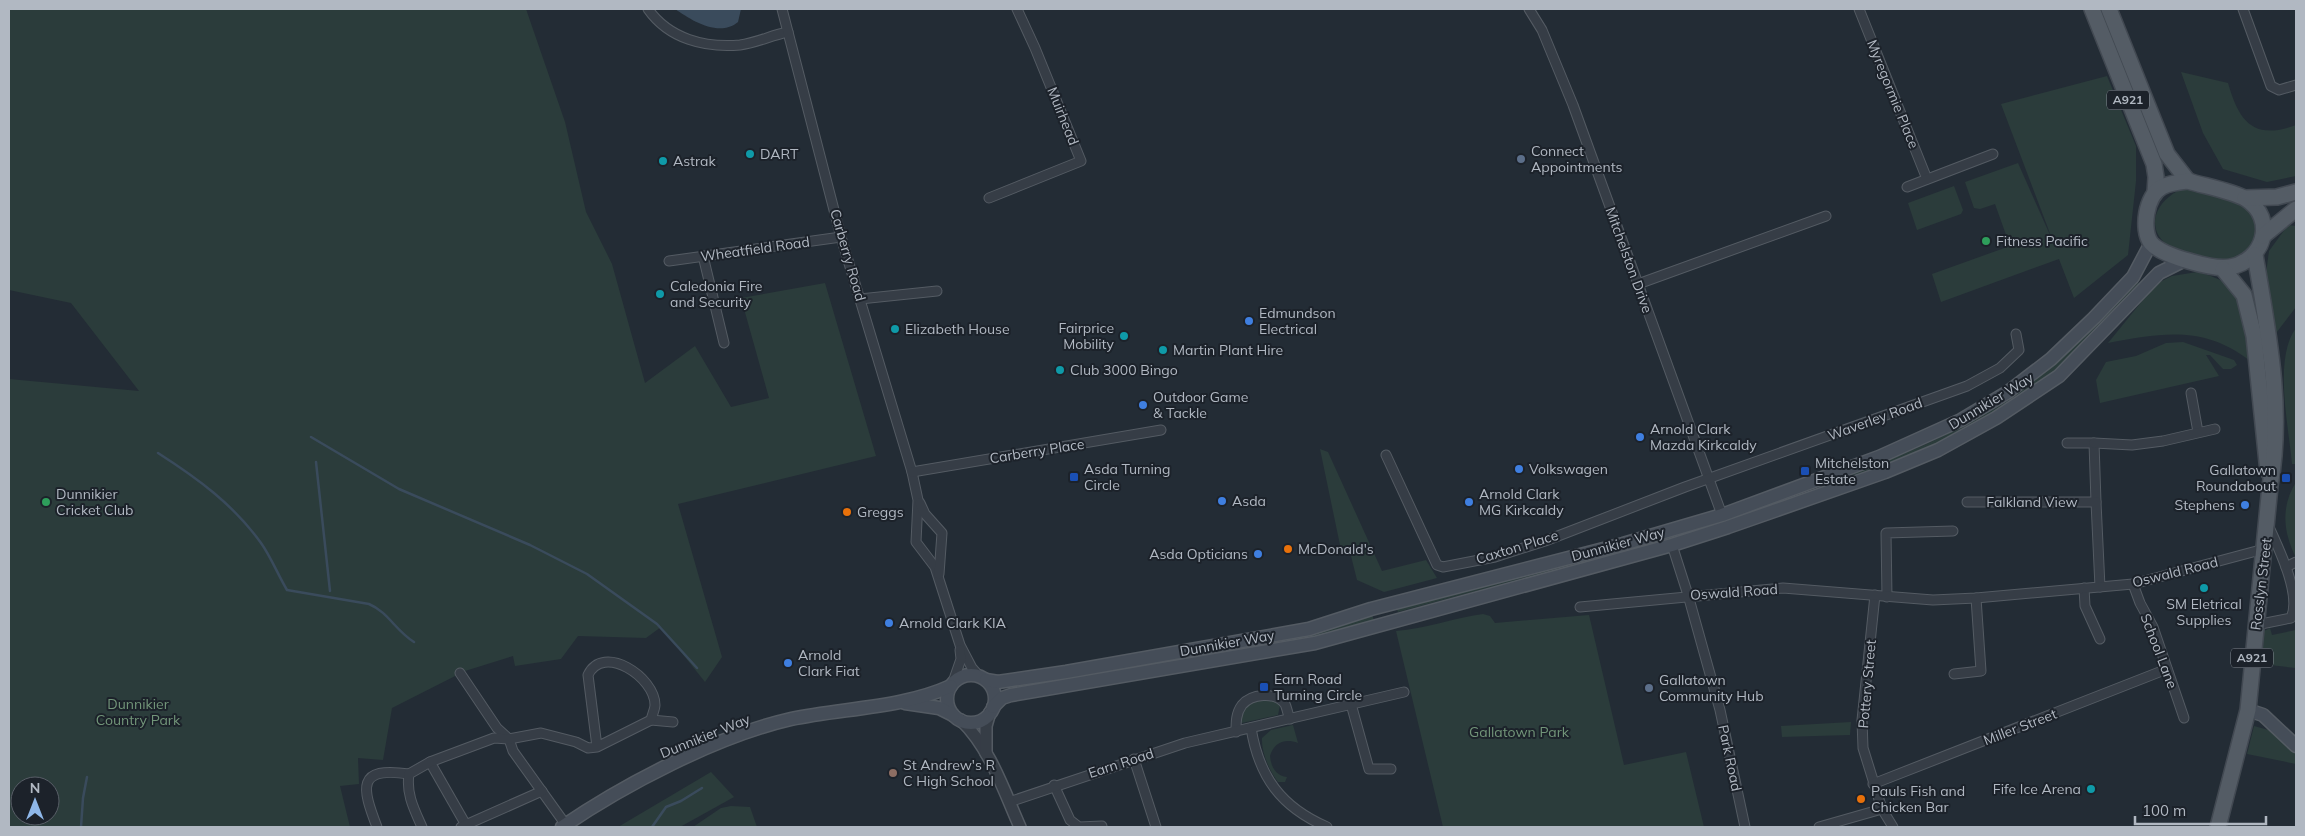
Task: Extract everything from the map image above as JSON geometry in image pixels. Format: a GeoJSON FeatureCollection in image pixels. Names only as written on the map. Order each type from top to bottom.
{"type":"FeatureCollection","features":[{"type":"Feature","properties":{"kind":"main road","name":"A921"},"geometry":{"type":"LineString","coordinates":[[2092,9],[2154,164],[2156,177],[2155,193],[2147,213],[2146,227],[2151,243]]}},
{"type":"Feature","properties":{"kind":"main road","name":"A921"},"geometry":{"type":"LineString","coordinates":[[2109,9],[2167,154],[2188,181]]}},
{"type":"Feature","properties":{"kind":"main road"},"geometry":{"type":"LineString","coordinates":[[2155,193],[2161,188],[2188,181],[2245,198],[2277,198],[2296,192]]}},
{"type":"Feature","properties":{"kind":"main road"},"geometry":{"type":"LineString","coordinates":[[2245,198],[2256,207],[2261,220],[2263,236]]}},
{"type":"Feature","properties":{"kind":"main road"},"geometry":{"type":"LineString","coordinates":[[2151,243],[2185,260],[2223,268],[2239,265],[2255,255],[2263,236],[2296,210]]}},
{"type":"Feature","properties":{"kind":"main road","name":"Dunnikier Way"},"geometry":{"type":"LineString","coordinates":[[983,678],[998,682],[1066,672],[1309,629],[1371,609],[1623,544],[1722,515],[1879,457],[1961,420],[2008,392],[2051,359],[2133,277],[2151,243]]}},
{"type":"Feature","properties":{"kind":"main road","name":"Rosslyn Street"},"geometry":{"type":"LineString","coordinates":[[2218,827],[2248,710],[2268,524],[2270,486],[2275,458],[2275,393],[2255,255]]}},
{"type":"Feature","properties":{"kind":"main road","name":"Dunnikier Way"},"geometry":{"type":"LineString","coordinates":[[992,710],[1002,698],[1011,695],[1315,643],[1672,545],[1885,472],[1938,450],[1996,418],[2059,376],[2158,273],[2185,260]]}},
{"type":"Feature","properties":{"kind":"main road","name":"Rosslyn Street"},"geometry":{"type":"LineString","coordinates":[[2223,268],[2244,295],[2254,336],[2265,458],[2270,486]]}},
{"type":"Feature","properties":{"kind":"main road"},"geometry":{"type":"LineString","coordinates":[[1722,515],[1727,519],[1780,509]]}},
{"type":"Feature","properties":{"kind":"main road"},"geometry":{"type":"LineString","coordinates":[[1623,544],[1664,538],[1669,539],[1672,545]]}},
{"type":"Feature","properties":{"kind":"main road"},"geometry":{"type":"LineString","coordinates":[[966,675],[983,678],[994,692],[992,710],[980,721],[967,722],[957,718],[947,701],[952,684],[966,675]]}},
{"type":"Feature","properties":{"kind":"main road","name":"Dunnikier Way"},"geometry":{"type":"LineString","coordinates":[[564,826],[631,784],[728,740],[788,720],[836,710],[901,702],[936,692],[952,684]]}},
{"type":"Feature","properties":{"kind":"main road","name":"Dunnikier Way"},"geometry":{"type":"LineString","coordinates":[[901,702],[939,708],[957,718]]}},
{"type":"Feature","properties":{"kind":"main road"},"geometry":{"type":"LineString","coordinates":[[2248,710],[2263,715],[2296,746]]}},
{"type":"Feature","properties":{"kind":"street"},"geometry":{"type":"LineString","coordinates":[[648,9],[655,19],[677,36],[706,44],[741,44],[788,32]]}},
{"type":"Feature","properties":{"kind":"street","name":"Carberry Road"},"geometry":{"type":"LineString","coordinates":[[782,9],[841,237],[912,472],[918,500],[917,544],[925,551],[940,579],[960,645],[972,668],[983,678]]}},
{"type":"Feature","properties":{"kind":"street","name":"Muirhead"},"geometry":{"type":"LineString","coordinates":[[989,198],[1081,161],[1036,48],[1017,9]]}},
{"type":"Feature","properties":{"kind":"street","name":"Mitchelston Drive"},"geometry":{"type":"LineString","coordinates":[[1529,9],[1542,30],[1573,105],[1722,515]]}},
{"type":"Feature","properties":{"kind":"street","name":"Myregormie Place"},"geometry":{"type":"LineString","coordinates":[[1860,9],[1927,179]]}},
{"type":"Feature","properties":{"kind":"street"},"geometry":{"type":"LineString","coordinates":[[2243,9],[2271,86],[2280,90],[2296,85]]}},
{"type":"Feature","properties":{"kind":"street"},"geometry":{"type":"LineString","coordinates":[[1906,187],[1993,154]]}},
{"type":"Feature","properties":{"kind":"street"},"geometry":{"type":"LineString","coordinates":[[1638,284],[1826,216]]}},
{"type":"Feature","properties":{"kind":"street","name":"Wheatfield Road"},"geometry":{"type":"LineString","coordinates":[[669,261],[841,237]]}},
{"type":"Feature","properties":{"kind":"street"},"geometry":{"type":"LineString","coordinates":[[702,256],[724,343]]}},
{"type":"Feature","properties":{"kind":"street"},"geometry":{"type":"LineString","coordinates":[[860,300],[937,291]]}},
{"type":"Feature","properties":{"kind":"street","name":"Waverley Road"},"geometry":{"type":"LineString","coordinates":[[1709,480],[1967,386],[2000,368],[2019,350],[2016,334]]}},
{"type":"Feature","properties":{"kind":"street"},"geometry":{"type":"LineString","coordinates":[[2191,394],[2198,432]]}},
{"type":"Feature","properties":{"kind":"street"},"geometry":{"type":"LineString","coordinates":[[2067,443],[2132,445],[2163,441],[2215,429]]}},
{"type":"Feature","properties":{"kind":"street","name":"Carberry Place"},"geometry":{"type":"LineString","coordinates":[[912,472],[1161,430]]}},
{"type":"Feature","properties":{"kind":"street","name":"Falkland View"},"geometry":{"type":"LineString","coordinates":[[2094,443],[2100,587]]}},
{"type":"Feature","properties":{"kind":"street","name":"Caxton Place"},"geometry":{"type":"LineString","coordinates":[[1386,456],[1437,565],[1443,566],[1495,557],[1545,541],[1709,480]]}},
{"type":"Feature","properties":{"kind":"street","name":"Carberry Road"},"geometry":{"type":"LineString","coordinates":[[918,500],[933,525],[942,533],[940,579]]}},
{"type":"Feature","properties":{"kind":"street","name":"Falkland View"},"geometry":{"type":"LineString","coordinates":[[1968,502],[2096,502]]}},
{"type":"Feature","properties":{"kind":"street"},"geometry":{"type":"LineString","coordinates":[[2256,625],[2291,618],[2295,609],[2286,567],[2268,524]]}},
{"type":"Feature","properties":{"kind":"street"},"geometry":{"type":"LineString","coordinates":[[916,532],[923,526],[933,525]]}},
{"type":"Feature","properties":{"kind":"street"},"geometry":{"type":"LineString","coordinates":[[1887,597],[1886,533],[1953,531]]}},
{"type":"Feature","properties":{"kind":"street","name":"Park Road"},"geometry":{"type":"LineString","coordinates":[[1672,545],[1720,710],[1745,827]]}},
{"type":"Feature","properties":{"kind":"street"},"geometry":{"type":"LineString","coordinates":[[925,551],[934,551],[941,546]]}},
{"type":"Feature","properties":{"kind":"street","name":"Oswald Road"},"geometry":{"type":"LineString","coordinates":[[1580,606],[1783,588],[1933,600],[1976,598],[2133,584],[2264,549]]}},
{"type":"Feature","properties":{"kind":"street"},"geometry":{"type":"LineString","coordinates":[[2286,567],[2296,562]]}},
{"type":"Feature","properties":{"kind":"street","name":"School Lane"},"geometry":{"type":"LineString","coordinates":[[2133,584],[2140,603],[2153,627],[2184,718]]}},
{"type":"Feature","properties":{"kind":"street"},"geometry":{"type":"LineString","coordinates":[[2084,588],[2086,606],[2100,640]]}},
{"type":"Feature","properties":{"kind":"street","name":"Pottery Street"},"geometry":{"type":"LineString","coordinates":[[1875,595],[1862,720],[1863,748],[1882,809],[1894,827]]}},
{"type":"Feature","properties":{"kind":"street"},"geometry":{"type":"LineString","coordinates":[[1954,674],[1981,672],[1976,598]]}},
{"type":"Feature","properties":{"kind":"street","name":"Carberry Road"},"geometry":{"type":"LineString","coordinates":[[952,684],[961,659],[960,645]]}},
{"type":"Feature","properties":{"kind":"street"},"geometry":{"type":"LineString","coordinates":[[597,747],[588,675],[591,668],[605,663],[622,664],[631,668],[653,696],[655,705],[651,720]]}},
{"type":"Feature","properties":{"kind":"street","name":"Miller Street"},"geometry":{"type":"LineString","coordinates":[[1873,784],[2167,669]]}},
{"type":"Feature","properties":{"kind":"street"},"geometry":{"type":"LineString","coordinates":[[460,673],[497,728],[509,739],[513,751],[564,826]]}},
{"type":"Feature","properties":{"kind":"street","name":"Earn Road"},"geometry":{"type":"LineString","coordinates":[[1009,802],[1054,785],[1185,743],[1404,692]]}},
{"type":"Feature","properties":{"kind":"street"},"geometry":{"type":"LineString","coordinates":[[1236,732],[1237,715],[1241,706],[1250,698],[1258,696],[1273,696],[1285,704],[1290,720]]}},
{"type":"Feature","properties":{"kind":"street"},"geometry":{"type":"LineString","coordinates":[[1351,704],[1369,769],[1391,769]]}},
{"type":"Feature","properties":{"kind":"street"},"geometry":{"type":"LineString","coordinates":[[986,753],[986,726],[992,710]]}},
{"type":"Feature","properties":{"kind":"street"},"geometry":{"type":"LineString","coordinates":[[957,718],[970,729],[986,753],[1020,827]]}},
{"type":"Feature","properties":{"kind":"street"},"geometry":{"type":"LineString","coordinates":[[377,827],[364,795],[369,781],[377,774],[392,772],[409,774],[430,762],[494,738],[509,739],[541,733],[576,742],[588,748],[597,747],[651,720],[673,722]]}},
{"type":"Feature","properties":{"kind":"street"},"geometry":{"type":"LineString","coordinates":[[1251,728],[1265,771],[1278,794],[1290,807],[1312,821],[1328,827]]}},
{"type":"Feature","properties":{"kind":"street"},"geometry":{"type":"LineString","coordinates":[[1134,759],[1156,827]]}},
{"type":"Feature","properties":{"kind":"street"},"geometry":{"type":"LineString","coordinates":[[430,762],[464,826],[542,791]]}},
{"type":"Feature","properties":{"kind":"street"},"geometry":{"type":"LineString","coordinates":[[409,774],[410,800],[422,827]]}},
{"type":"Feature","properties":{"kind":"street"},"geometry":{"type":"LineString","coordinates":[[1054,785],[1070,820],[1079,827],[1102,826]]}},
{"type":"Feature","properties":{"kind":"street"},"geometry":{"type":"LineString","coordinates":[[1822,827],[1882,809]]}},
{"type":"Feature","properties":{"kind":"green space","name":"Dunnikier Country Park"},"geometry":{"type":"Polygon","coordinates":[[[9,9],[526,9],[565,122],[586,212],[612,264],[645,383],[695,346],[731,407],[769,398],[741,298],[825,283],[876,456],[678,504],[722,657],[705,682],[661,627],[646,638],[578,636],[561,659],[515,666],[513,656],[465,671],[392,708],[383,760],[358,758],[359,784],[340,786],[350,827],[9,827],[9,379],[139,391],[71,303],[9,290],[9,9]]]}},
{"type":"Feature","properties":{"kind":"green space"},"geometry":{"type":"Polygon","coordinates":[[[2181,72],[2228,83],[2237,108],[2250,124],[2258,129],[2269,131],[2296,125],[2296,176],[2267,182],[2223,169],[2203,133],[2181,72]]]}},
{"type":"Feature","properties":{"kind":"green space"},"geometry":{"type":"Polygon","coordinates":[[[2107,76],[2136,146],[2136,181],[2128,255],[2074,298],[2059,259],[1941,302],[1932,274],[2010,246],[1995,204],[1980,209],[1974,208],[1965,182],[2018,163],[2054,244],[2001,104],[2107,76]]]}},
{"type":"Feature","properties":{"kind":"green space"},"geometry":{"type":"Polygon","coordinates":[[[1954,186],[1963,210],[1961,214],[1917,230],[1908,203],[1954,186]]]}},
{"type":"Feature","properties":{"kind":"green space"},"geometry":{"type":"Polygon","coordinates":[[[2184,188],[2228,198],[2240,202],[2246,207],[2255,220],[2257,236],[2251,250],[2245,256],[2221,262],[2181,252],[2168,246],[2160,238],[2155,221],[2157,213],[2167,198],[2184,188]]]}},
{"type":"Feature","properties":{"kind":"green space"},"geometry":{"type":"Polygon","coordinates":[[[2288,225],[2296,226],[2296,307],[2273,337],[2265,281],[2269,251],[2288,225]]]}},
{"type":"Feature","properties":{"kind":"green space"},"geometry":{"type":"Polygon","coordinates":[[[2197,272],[2228,285],[2237,294],[2246,316],[2250,361],[2233,349],[2199,337],[2165,335],[2108,343],[2156,284],[2172,276],[2197,272]]]}},
{"type":"Feature","properties":{"kind":"green space"},"geometry":{"type":"Polygon","coordinates":[[[2137,282],[2141,286],[2090,339],[2048,377],[2023,396],[1968,429],[1940,443],[1881,468],[1851,478],[1850,474],[1945,435],[2007,398],[2054,363],[2097,324],[2137,282]]]}},
{"type":"Feature","properties":{"kind":"green space"},"geometry":{"type":"Polygon","coordinates":[[[2296,328],[2296,464],[2292,464],[2284,394],[2284,375],[2285,357],[2289,341],[2296,328]]]}},
{"type":"Feature","properties":{"kind":"green space"},"geometry":{"type":"Polygon","coordinates":[[[2183,342],[2234,360],[2237,365],[2231,369],[2223,369],[2210,355],[2206,355],[2219,376],[2100,403],[2096,380],[2106,362],[2136,356],[2166,343],[2183,342]]]}},
{"type":"Feature","properties":{"kind":"green space"},"geometry":{"type":"Polygon","coordinates":[[[1320,449],[1328,452],[1382,571],[1426,560],[1437,578],[1384,592],[1357,580],[1350,552],[1340,545],[1320,449]]]}},
{"type":"Feature","properties":{"kind":"green space"},"geometry":{"type":"Polygon","coordinates":[[[2296,482],[2295,556],[2288,537],[2285,519],[2288,500],[2296,482]]]}},
{"type":"Feature","properties":{"kind":"green space"},"geometry":{"type":"Polygon","coordinates":[[[1651,544],[1398,612],[1396,607],[1526,573],[1566,566],[1651,544]]]}},
{"type":"Feature","properties":{"kind":"green space","name":"Gallatown Park"},"geometry":{"type":"Polygon","coordinates":[[[1483,614],[1490,616],[1495,623],[1589,615],[1624,765],[1686,752],[1704,827],[1443,827],[1396,631],[1483,614]]]}},
{"type":"Feature","properties":{"kind":"green space"},"geometry":{"type":"Polygon","coordinates":[[[1372,615],[1374,620],[1304,639],[1198,658],[1197,654],[1327,629],[1372,615]]]}},
{"type":"Feature","properties":{"kind":"green space"},"geometry":{"type":"Polygon","coordinates":[[[2270,628],[2272,635],[2296,630],[2296,668],[2260,664],[2264,631],[2270,628]]]}},
{"type":"Feature","properties":{"kind":"green space"},"geometry":{"type":"Polygon","coordinates":[[[1270,698],[1280,705],[1278,715],[1242,723],[1240,719],[1248,706],[1260,700],[1270,698]]]}},
{"type":"Feature","properties":{"kind":"green space"},"geometry":{"type":"Polygon","coordinates":[[[1851,722],[1850,735],[1782,737],[1781,726],[1851,722]]]}},
{"type":"Feature","properties":{"kind":"green space"},"geometry":{"type":"Polygon","coordinates":[[[1293,725],[1298,743],[1284,741],[1274,748],[1270,756],[1275,770],[1280,775],[1287,777],[1285,782],[1278,782],[1267,762],[1262,738],[1271,730],[1293,725]]]}},
{"type":"Feature","properties":{"kind":"green space"},"geometry":{"type":"Polygon","coordinates":[[[2254,726],[2272,731],[2296,754],[2296,764],[2247,754],[2254,726]]]}},
{"type":"Feature","properties":{"kind":"green space"},"geometry":{"type":"Polygon","coordinates":[[[711,772],[734,797],[680,827],[618,827],[711,772]]]}},
{"type":"Feature","properties":{"kind":"green space"},"geometry":{"type":"Polygon","coordinates":[[[731,806],[750,807],[757,827],[693,827],[721,808],[731,806]]]}},
{"type":"Feature","properties":{"kind":"water"},"geometry":{"type":"Polygon","coordinates":[[[675,9],[741,9],[738,22],[722,28],[714,28],[705,26],[675,9]]]}},
{"type":"Feature","properties":{"kind":"waterway"},"geometry":{"type":"LineString","coordinates":[[311,437],[399,489],[530,545],[587,574],[657,624],[697,668]]}},
{"type":"Feature","properties":{"kind":"waterway"},"geometry":{"type":"LineString","coordinates":[[158,453],[200,482],[239,516],[265,548],[287,590],[369,604],[382,612],[402,633],[414,642]]}},
{"type":"Feature","properties":{"kind":"waterway"},"geometry":{"type":"LineString","coordinates":[[316,462],[330,591]]}},
{"type":"Feature","properties":{"kind":"waterway"},"geometry":{"type":"LineString","coordinates":[[81,827],[87,777]]}},
{"type":"Feature","properties":{"kind":"waterway"},"geometry":{"type":"LineString","coordinates":[[652,827],[666,807],[681,801],[702,788]]}},
{"type":"Feature","properties":{"kind":"place","name":"DART"},"geometry":{"type":"Point","coordinates":[750,154]}},
{"type":"Feature","properties":{"kind":"place","name":"Connect Appointments"},"geometry":{"type":"Point","coordinates":[1521,159]}},
{"type":"Feature","properties":{"kind":"place","name":"Astrak"},"geometry":{"type":"Point","coordinates":[663,161]}},
{"type":"Feature","properties":{"kind":"place","name":"Fitness Pacific"},"geometry":{"type":"Point","coordinates":[1986,241]}},
{"type":"Feature","properties":{"kind":"place","name":"Caledonia Fire and Security"},"geometry":{"type":"Point","coordinates":[660,294]}},
{"type":"Feature","properties":{"kind":"place","name":"Edmundson Electrical"},"geometry":{"type":"Point","coordinates":[1249,321]}},
{"type":"Feature","properties":{"kind":"place","name":"Elizabeth House"},"geometry":{"type":"Point","coordinates":[895,329]}},
{"type":"Feature","properties":{"kind":"place","name":"Fairprice Mobility"},"geometry":{"type":"Point","coordinates":[1124,336]}},
{"type":"Feature","properties":{"kind":"place","name":"Martin Plant Hire"},"geometry":{"type":"Point","coordinates":[1163,350]}},
{"type":"Feature","properties":{"kind":"place","name":"Club 3000 Bingo"},"geometry":{"type":"Point","coordinates":[1060,370]}},
{"type":"Feature","properties":{"kind":"place","name":"Outdoor Game & Tackle"},"geometry":{"type":"Point","coordinates":[1143,405]}},
{"type":"Feature","properties":{"kind":"place","name":"Arnold Clark Mazda Kirkcaldy"},"geometry":{"type":"Point","coordinates":[1640,437]}},
{"type":"Feature","properties":{"kind":"place","name":"Volkswagen"},"geometry":{"type":"Point","coordinates":[1519,469]}},
{"type":"Feature","properties":{"kind":"place","name":"Mitchelston Estate"},"geometry":{"type":"Point","coordinates":[1805,471]}},
{"type":"Feature","properties":{"kind":"place","name":"Asda Turning Circle"},"geometry":{"type":"Point","coordinates":[1074,477]}},
{"type":"Feature","properties":{"kind":"place","name":"Gallatown Roundabout"},"geometry":{"type":"Point","coordinates":[2286,478]}},
{"type":"Feature","properties":{"kind":"place","name":"Asda"},"geometry":{"type":"Point","coordinates":[1222,501]}},
{"type":"Feature","properties":{"kind":"place","name":"Dunnikier Cricket Club"},"geometry":{"type":"Point","coordinates":[46,502]}},
{"type":"Feature","properties":{"kind":"place","name":"Arnold Clark MG Kirkcaldy"},"geometry":{"type":"Point","coordinates":[1469,502]}},
{"type":"Feature","properties":{"kind":"place","name":"Stephens"},"geometry":{"type":"Point","coordinates":[2245,505]}},
{"type":"Feature","properties":{"kind":"place","name":"Greggs"},"geometry":{"type":"Point","coordinates":[847,512]}},
{"type":"Feature","properties":{"kind":"place","name":"McDonald's"},"geometry":{"type":"Point","coordinates":[1288,549]}},
{"type":"Feature","properties":{"kind":"place","name":"Asda Opticians"},"geometry":{"type":"Point","coordinates":[1258,554]}},
{"type":"Feature","properties":{"kind":"place","name":"SM Eletrical Supplies"},"geometry":{"type":"Point","coordinates":[2204,588]}},
{"type":"Feature","properties":{"kind":"place","name":"Arnold Clark KIA"},"geometry":{"type":"Point","coordinates":[889,623]}},
{"type":"Feature","properties":{"kind":"place","name":"Arnold Clark Fiat"},"geometry":{"type":"Point","coordinates":[788,663]}},
{"type":"Feature","properties":{"kind":"place","name":"Earn Road Turning Circle"},"geometry":{"type":"Point","coordinates":[1264,687]}},
{"type":"Feature","properties":{"kind":"place","name":"Gallatown Community Hub"},"geometry":{"type":"Point","coordinates":[1649,688]}},
{"type":"Feature","properties":{"kind":"place","name":"St Andrew's R C High School"},"geometry":{"type":"Point","coordinates":[893,773]}},
{"type":"Feature","properties":{"kind":"place","name":"Fife Ice Arena"},"geometry":{"type":"Point","coordinates":[2091,789]}},
{"type":"Feature","properties":{"kind":"place","name":"Pauls Fish and Chicken Bar"},"geometry":{"type":"Point","coordinates":[1861,799]}}]}
